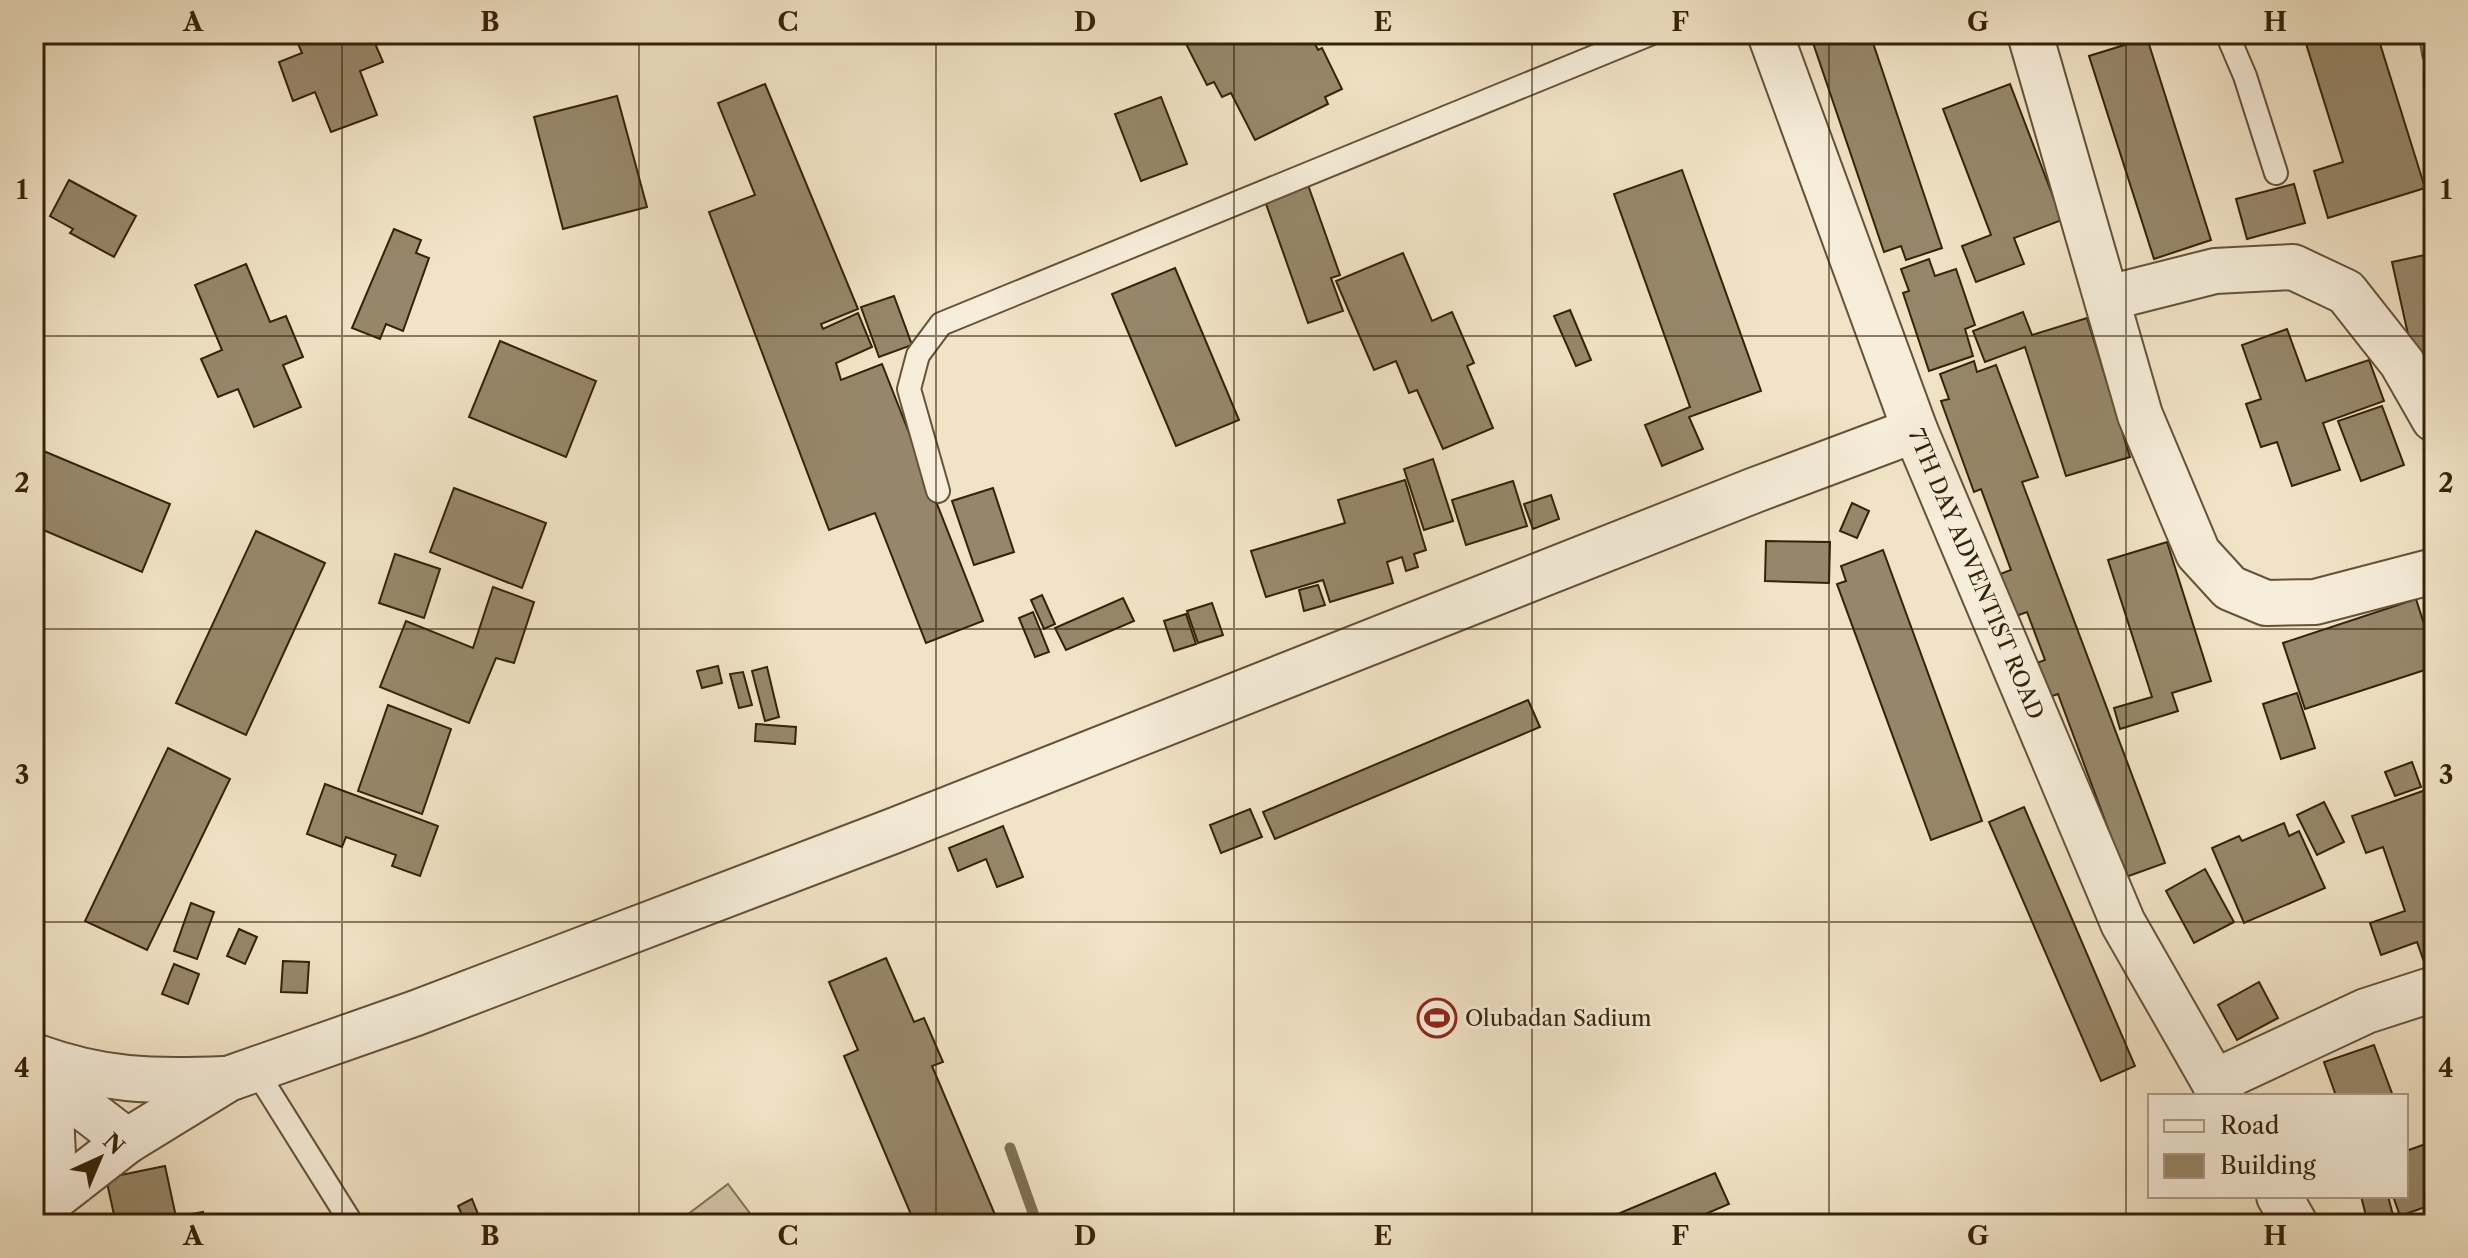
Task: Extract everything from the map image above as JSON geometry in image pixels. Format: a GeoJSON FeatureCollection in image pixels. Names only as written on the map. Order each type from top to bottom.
{"type":"FeatureCollection","features":[{"type":"Feature","properties":{"kind":"street","name":"7TH DAY ADVENTIST ROAD"},"geometry":{"type":"LineString","coordinates":[[1770,34],[1915,430],[2123,923],[2218,1089]]}},
{"type":"Feature","properties":{"kind":"street"},"geometry":{"type":"LineString","coordinates":[[2030,34],[2140,415],[2198,553],[2230,588],[2266,603],[2315,602],[2434,571]]}},
{"type":"Feature","properties":{"kind":"street"},"geometry":{"type":"LineString","coordinates":[[2108,298],[2215,271],[2293,267],[2346,292],[2402,363],[2433,421]]}},
{"type":"Feature","properties":{"kind":"street"},"geometry":{"type":"LineString","coordinates":[[45,1208],[127,1141],[242,1074],[416,1013],[893,831],[1755,490],[1915,430]]}},
{"type":"Feature","properties":{"kind":"street"},"geometry":{"type":"LineString","coordinates":[[2218,1089],[2366,1011],[2434,989]]}},
{"type":"Feature","properties":{"kind":"street"},"geometry":{"type":"LineString","coordinates":[[39,1061],[119,1078],[171,1081],[242,1074]]}},
{"type":"Feature","properties":{"kind":"street"},"geometry":{"type":"LineString","coordinates":[[39,1061],[71,1098],[127,1141]]}},
{"type":"Feature","properties":{"kind":"street"},"geometry":{"type":"LineString","coordinates":[[39,1061],[45,1208]]}},
{"type":"Feature","properties":{"kind":"street"},"geometry":{"type":"LineString","coordinates":[[2280,1198],[2295,1224]]}},
{"type":"Feature","properties":{"kind":"lane"},"geometry":{"type":"LineString","coordinates":[[938,491],[909,389],[918,355],[941,324],[1650,34]]}},
{"type":"Feature","properties":{"kind":"lane"},"geometry":{"type":"LineString","coordinates":[[2227,34],[2245,76],[2276,173]]}},
{"type":"Feature","properties":{"kind":"lane"},"geometry":{"type":"LineString","coordinates":[[2431,34],[2434,53]]}},
{"type":"Feature","properties":{"kind":"lane"},"geometry":{"type":"LineString","coordinates":[[242,1074],[352,1224]]}},
{"type":"Feature","properties":{"kind":"shaded area"},"geometry":{"type":"Polygon","coordinates":[[[728,1184],[758,1224],[675,1224],[728,1184]]]}},
{"type":"Feature","properties":{"kind":"building"},"geometry":{"type":"Polygon","coordinates":[[[294,34],[371,34],[383,62],[360,71],[377,115],[331,132],[315,92],[293,101],[279,62],[302,53],[294,34]]]}},
{"type":"Feature","properties":{"kind":"building"},"geometry":{"type":"Polygon","coordinates":[[[1181,34],[1310,34],[1318,50],[1322,48],[1342,89],[1325,97],[1328,104],[1255,140],[1231,93],[1222,97],[1214,82],[1207,85],[1181,34]]]}},
{"type":"Feature","properties":{"kind":"building"},"geometry":{"type":"Polygon","coordinates":[[[1810,34],[1870,34],[1942,248],[1906,260],[1901,246],[1884,252],[1810,34]]]}},
{"type":"Feature","properties":{"kind":"building"},"geometry":{"type":"Polygon","coordinates":[[[2303,34],[2377,34],[2425,188],[2328,218],[2314,171],[2343,162],[2303,34]]]}},
{"type":"Feature","properties":{"kind":"building"},"geometry":{"type":"Polygon","coordinates":[[[2147,38],[2211,240],[2154,259],[2089,56],[2147,38]]]}},
{"type":"Feature","properties":{"kind":"building"},"geometry":{"type":"Polygon","coordinates":[[[765,84],[858,309],[821,324],[823,329],[858,313],[872,347],[836,363],[841,380],[882,364],[983,621],[926,643],[875,513],[829,530],[709,212],[755,195],[718,103],[765,84]]]}},
{"type":"Feature","properties":{"kind":"building"},"geometry":{"type":"Polygon","coordinates":[[[2010,84],[2062,220],[2014,238],[2024,264],[1976,282],[1962,246],[1991,235],[1943,109],[2010,84]]]}},
{"type":"Feature","properties":{"kind":"building"},"geometry":{"type":"Polygon","coordinates":[[[617,96],[647,207],[563,229],[534,117],[617,96]]]}},
{"type":"Feature","properties":{"kind":"building"},"geometry":{"type":"Polygon","coordinates":[[[1161,97],[1187,164],[1141,181],[1115,114],[1161,97]]]}},
{"type":"Feature","properties":{"kind":"building"},"geometry":{"type":"Polygon","coordinates":[[[1682,170],[1761,391],[1689,417],[1703,449],[1662,466],[1645,425],[1690,407],[1614,194],[1682,170]]]}},
{"type":"Feature","properties":{"kind":"building"},"geometry":{"type":"Polygon","coordinates":[[[69,180],[136,216],[114,257],[70,233],[73,229],[50,216],[69,180]]]}},
{"type":"Feature","properties":{"kind":"building"},"geometry":{"type":"Polygon","coordinates":[[[2294,184],[2305,223],[2247,239],[2236,199],[2294,184]]]}},
{"type":"Feature","properties":{"kind":"building"},"geometry":{"type":"Polygon","coordinates":[[[1308,185],[1340,275],[1331,278],[1343,311],[1308,323],[1265,201],[1308,185]]]}},
{"type":"Feature","properties":{"kind":"building"},"geometry":{"type":"Polygon","coordinates":[[[394,229],[421,240],[416,253],[429,258],[403,331],[386,324],[380,339],[352,328],[394,229]]]}},
{"type":"Feature","properties":{"kind":"building"},"geometry":{"type":"Polygon","coordinates":[[[1403,253],[1432,321],[1452,312],[1474,363],[1467,366],[1493,428],[1443,449],[1417,390],[1409,393],[1396,361],[1374,370],[1336,281],[1403,253]]]}},
{"type":"Feature","properties":{"kind":"building"},"geometry":{"type":"Polygon","coordinates":[[[2434,253],[2434,371],[2417,375],[2392,262],[2434,253]]]}},
{"type":"Feature","properties":{"kind":"building"},"geometry":{"type":"Polygon","coordinates":[[[1929,259],[1935,276],[1956,269],[1975,325],[1965,329],[1973,356],[1929,371],[1903,293],[1909,291],[1901,269],[1929,259]]]}},
{"type":"Feature","properties":{"kind":"building"},"geometry":{"type":"Polygon","coordinates":[[[246,264],[270,322],[286,316],[303,357],[283,365],[301,407],[254,427],[238,389],[218,397],[201,359],[222,350],[195,285],[246,264]]]}},
{"type":"Feature","properties":{"kind":"building"},"geometry":{"type":"Polygon","coordinates":[[[1175,268],[1239,420],[1176,446],[1112,294],[1175,268]]]}},
{"type":"Feature","properties":{"kind":"building"},"geometry":{"type":"Polygon","coordinates":[[[894,296],[912,345],[879,357],[861,307],[894,296]]]}},
{"type":"Feature","properties":{"kind":"building"},"geometry":{"type":"Polygon","coordinates":[[[1570,310],[1591,360],[1576,366],[1554,316],[1570,310]]]}},
{"type":"Feature","properties":{"kind":"building"},"geometry":{"type":"Polygon","coordinates":[[[2023,312],[2032,335],[2087,318],[2130,457],[2066,476],[2025,347],[1985,362],[1973,331],[2023,312]]]}},
{"type":"Feature","properties":{"kind":"building"},"geometry":{"type":"Polygon","coordinates":[[[2287,329],[2306,381],[2369,360],[2384,401],[2323,423],[2340,470],[2292,486],[2277,442],[2261,447],[2246,404],[2261,399],[2242,345],[2287,329]]]}},
{"type":"Feature","properties":{"kind":"building"},"geometry":{"type":"Polygon","coordinates":[[[500,341],[596,381],[566,457],[469,417],[500,341]]]}},
{"type":"Feature","properties":{"kind":"building"},"geometry":{"type":"Polygon","coordinates":[[[1974,361],[1977,372],[1996,365],[2038,477],[2022,482],[2165,863],[2126,877],[2058,694],[2046,698],[2034,664],[2045,660],[2027,612],[2016,616],[2000,574],[2011,570],[1981,489],[1974,492],[1941,401],[1949,399],[1940,374],[1974,361]]]}},
{"type":"Feature","properties":{"kind":"building"},"geometry":{"type":"Polygon","coordinates":[[[2382,406],[2404,465],[2361,481],[2338,421],[2382,406]]]}},
{"type":"Feature","properties":{"kind":"building"},"geometry":{"type":"Polygon","coordinates":[[[34,447],[170,504],[142,572],[34,526],[34,447]]]}},
{"type":"Feature","properties":{"kind":"building"},"geometry":{"type":"Polygon","coordinates":[[[1433,459],[1453,521],[1424,530],[1404,469],[1433,459]]]}},
{"type":"Feature","properties":{"kind":"building"},"geometry":{"type":"Polygon","coordinates":[[[1405,480],[1426,550],[1414,554],[1418,567],[1406,571],[1402,557],[1387,562],[1393,583],[1330,602],[1323,580],[1266,597],[1251,551],[1345,523],[1338,500],[1405,480]]]}},
{"type":"Feature","properties":{"kind":"building"},"geometry":{"type":"Polygon","coordinates":[[[1513,481],[1527,526],[1466,545],[1452,500],[1513,481]]]}},
{"type":"Feature","properties":{"kind":"building"},"geometry":{"type":"Polygon","coordinates":[[[454,488],[546,523],[522,588],[430,552],[454,488]]]}},
{"type":"Feature","properties":{"kind":"building"},"geometry":{"type":"Polygon","coordinates":[[[993,488],[1014,552],[974,565],[952,501],[993,488]]]}},
{"type":"Feature","properties":{"kind":"building"},"geometry":{"type":"Polygon","coordinates":[[[1551,495],[1559,519],[1533,529],[1524,504],[1551,495]]]}},
{"type":"Feature","properties":{"kind":"building"},"geometry":{"type":"Polygon","coordinates":[[[1852,503],[1869,511],[1857,538],[1840,531],[1852,503]]]}},
{"type":"Feature","properties":{"kind":"building"},"geometry":{"type":"Polygon","coordinates":[[[256,531],[325,563],[246,735],[176,703],[256,531]]]}},
{"type":"Feature","properties":{"kind":"building"},"geometry":{"type":"Polygon","coordinates":[[[1766,541],[1830,542],[1829,583],[1765,581],[1766,541]]]}},
{"type":"Feature","properties":{"kind":"building"},"geometry":{"type":"Polygon","coordinates":[[[2167,542],[2211,681],[2172,693],[2178,711],[2120,729],[2114,708],[2152,697],[2108,560],[2167,542]]]}},
{"type":"Feature","properties":{"kind":"building"},"geometry":{"type":"Polygon","coordinates":[[[1883,550],[1982,821],[1931,840],[1837,584],[1846,581],[1841,566],[1883,550]]]}},
{"type":"Feature","properties":{"kind":"building"},"geometry":{"type":"Polygon","coordinates":[[[395,554],[440,569],[424,618],[379,603],[395,554]]]}},
{"type":"Feature","properties":{"kind":"building"},"geometry":{"type":"Polygon","coordinates":[[[1318,585],[1325,605],[1304,611],[1299,590],[1318,585]]]}},
{"type":"Feature","properties":{"kind":"building"},"geometry":{"type":"Polygon","coordinates":[[[493,587],[534,602],[514,663],[496,658],[469,723],[380,687],[406,621],[473,648],[493,587]]]}},
{"type":"Feature","properties":{"kind":"building"},"geometry":{"type":"Polygon","coordinates":[[[1042,595],[1055,624],[1044,629],[1031,600],[1042,595]]]}},
{"type":"Feature","properties":{"kind":"building"},"geometry":{"type":"Polygon","coordinates":[[[1123,598],[1134,621],[1066,650],[1055,628],[1123,598]]]}},
{"type":"Feature","properties":{"kind":"building"},"geometry":{"type":"Polygon","coordinates":[[[2416,599],[2434,655],[2434,667],[2305,709],[2283,643],[2416,599]]]}},
{"type":"Feature","properties":{"kind":"building"},"geometry":{"type":"Polygon","coordinates":[[[1212,603],[1223,635],[1198,643],[1187,611],[1212,603]]]}},
{"type":"Feature","properties":{"kind":"building"},"geometry":{"type":"Polygon","coordinates":[[[1033,612],[1049,652],[1035,657],[1019,618],[1033,612]]]}},
{"type":"Feature","properties":{"kind":"building"},"geometry":{"type":"Polygon","coordinates":[[[1186,614],[1196,644],[1174,651],[1164,621],[1186,614]]]}},
{"type":"Feature","properties":{"kind":"building"},"geometry":{"type":"Polygon","coordinates":[[[718,666],[722,683],[702,688],[697,671],[718,666]]]}},
{"type":"Feature","properties":{"kind":"building"},"geometry":{"type":"Polygon","coordinates":[[[767,667],[779,717],[765,721],[752,671],[767,667]]]}},
{"type":"Feature","properties":{"kind":"building"},"geometry":{"type":"Polygon","coordinates":[[[743,672],[752,705],[739,708],[730,674],[743,672]]]}},
{"type":"Feature","properties":{"kind":"building"},"geometry":{"type":"Polygon","coordinates":[[[2297,693],[2315,748],[2281,759],[2263,704],[2297,693]]]}},
{"type":"Feature","properties":{"kind":"building"},"geometry":{"type":"Polygon","coordinates":[[[1528,700],[1540,727],[1275,839],[1263,812],[1528,700]]]}},
{"type":"Feature","properties":{"kind":"building"},"geometry":{"type":"Polygon","coordinates":[[[388,705],[451,729],[422,814],[358,791],[388,705]]]}},
{"type":"Feature","properties":{"kind":"building"},"geometry":{"type":"Polygon","coordinates":[[[756,724],[796,727],[795,744],[755,741],[756,724]]]}},
{"type":"Feature","properties":{"kind":"building"},"geometry":{"type":"Polygon","coordinates":[[[168,748],[230,779],[147,950],[85,921],[168,748]]]}},
{"type":"Feature","properties":{"kind":"building"},"geometry":{"type":"Polygon","coordinates":[[[2412,762],[2421,787],[2395,796],[2385,772],[2412,762]]]}},
{"type":"Feature","properties":{"kind":"building"},"geometry":{"type":"Polygon","coordinates":[[[325,784],[438,826],[420,876],[392,866],[396,855],[346,837],[342,847],[307,834],[325,784]]]}},
{"type":"Feature","properties":{"kind":"building"},"geometry":{"type":"Polygon","coordinates":[[[2434,787],[2434,974],[2429,976],[2417,942],[2381,955],[2370,923],[2405,911],[2383,847],[2366,853],[2352,816],[2434,787]]]}},
{"type":"Feature","properties":{"kind":"building"},"geometry":{"type":"Polygon","coordinates":[[[2324,802],[2344,842],[2317,855],[2297,815],[2324,802]]]}},
{"type":"Feature","properties":{"kind":"building"},"geometry":{"type":"Polygon","coordinates":[[[2024,807],[2135,1066],[2101,1081],[1989,822],[2024,807]]]}},
{"type":"Feature","properties":{"kind":"building"},"geometry":{"type":"Polygon","coordinates":[[[1250,809],[1262,837],[1221,853],[1210,825],[1250,809]]]}},
{"type":"Feature","properties":{"kind":"building"},"geometry":{"type":"Polygon","coordinates":[[[2284,823],[2289,836],[2299,831],[2325,888],[2244,923],[2212,848],[2239,836],[2242,841],[2284,823]]]}},
{"type":"Feature","properties":{"kind":"building"},"geometry":{"type":"Polygon","coordinates":[[[1003,826],[1023,877],[997,887],[986,859],[958,871],[949,848],[1003,826]]]}},
{"type":"Feature","properties":{"kind":"building"},"geometry":{"type":"Polygon","coordinates":[[[2205,869],[2234,922],[2194,943],[2166,891],[2205,869]]]}},
{"type":"Feature","properties":{"kind":"building"},"geometry":{"type":"Polygon","coordinates":[[[191,903],[214,912],[197,959],[174,951],[191,903]]]}},
{"type":"Feature","properties":{"kind":"building"},"geometry":{"type":"Polygon","coordinates":[[[239,929],[257,937],[245,964],[227,956],[239,929]]]}},
{"type":"Feature","properties":{"kind":"building"},"geometry":{"type":"Polygon","coordinates":[[[886,958],[914,1022],[924,1018],[943,1062],[932,1066],[996,1217],[979,1224],[915,1224],[844,1056],[858,1050],[829,982],[886,958]]]}},
{"type":"Feature","properties":{"kind":"building"},"geometry":{"type":"Polygon","coordinates":[[[283,961],[309,962],[307,993],[281,992],[283,961]]]}},
{"type":"Feature","properties":{"kind":"building"},"geometry":{"type":"Polygon","coordinates":[[[174,964],[199,974],[188,1004],[162,994],[174,964]]]}},
{"type":"Feature","properties":{"kind":"building"},"geometry":{"type":"Polygon","coordinates":[[[2259,982],[2278,1018],[2237,1040],[2218,1005],[2259,982]]]}},
{"type":"Feature","properties":{"kind":"building"},"geometry":{"type":"Polygon","coordinates":[[[2374,1045],[2392,1094],[2333,1094],[2324,1062],[2374,1045]]]}},
{"type":"Feature","properties":{"kind":"building"},"geometry":{"type":"Polygon","coordinates":[[[2434,1141],[2434,1204],[2400,1216],[2394,1198],[2408,1198],[2408,1150],[2434,1141]]]}},
{"type":"Feature","properties":{"kind":"building"},"geometry":{"type":"Polygon","coordinates":[[[165,1166],[176,1217],[203,1212],[205,1224],[116,1224],[106,1178],[165,1166]]]}},
{"type":"Feature","properties":{"kind":"building"},"geometry":{"type":"Polygon","coordinates":[[[1715,1173],[1729,1204],[1682,1224],[1594,1224],[1715,1173]]]}},
{"type":"Feature","properties":{"kind":"building"},"geometry":{"type":"Polygon","coordinates":[[[2362,1198],[2389,1198],[2395,1223],[2368,1224],[2362,1198]]]}},
{"type":"Feature","properties":{"kind":"building"},"geometry":{"type":"Polygon","coordinates":[[[472,1199],[482,1224],[466,1224],[458,1206],[472,1199]]]}},
{"type":"Feature","properties":{"kind":"building"},"geometry":{"type":"Polygon","coordinates":[[[2434,1214],[2434,1224],[2408,1224],[2434,1214]]]}},
{"type":"Feature","properties":{"kind":"waterway"},"geometry":{"type":"LineString","coordinates":[[1010,1148],[1037,1224]]}},
{"type":"Feature","properties":{"kind":"place","name":"Olubadan Sadium"},"geometry":{"type":"Point","coordinates":[1437,1018]}}]}
